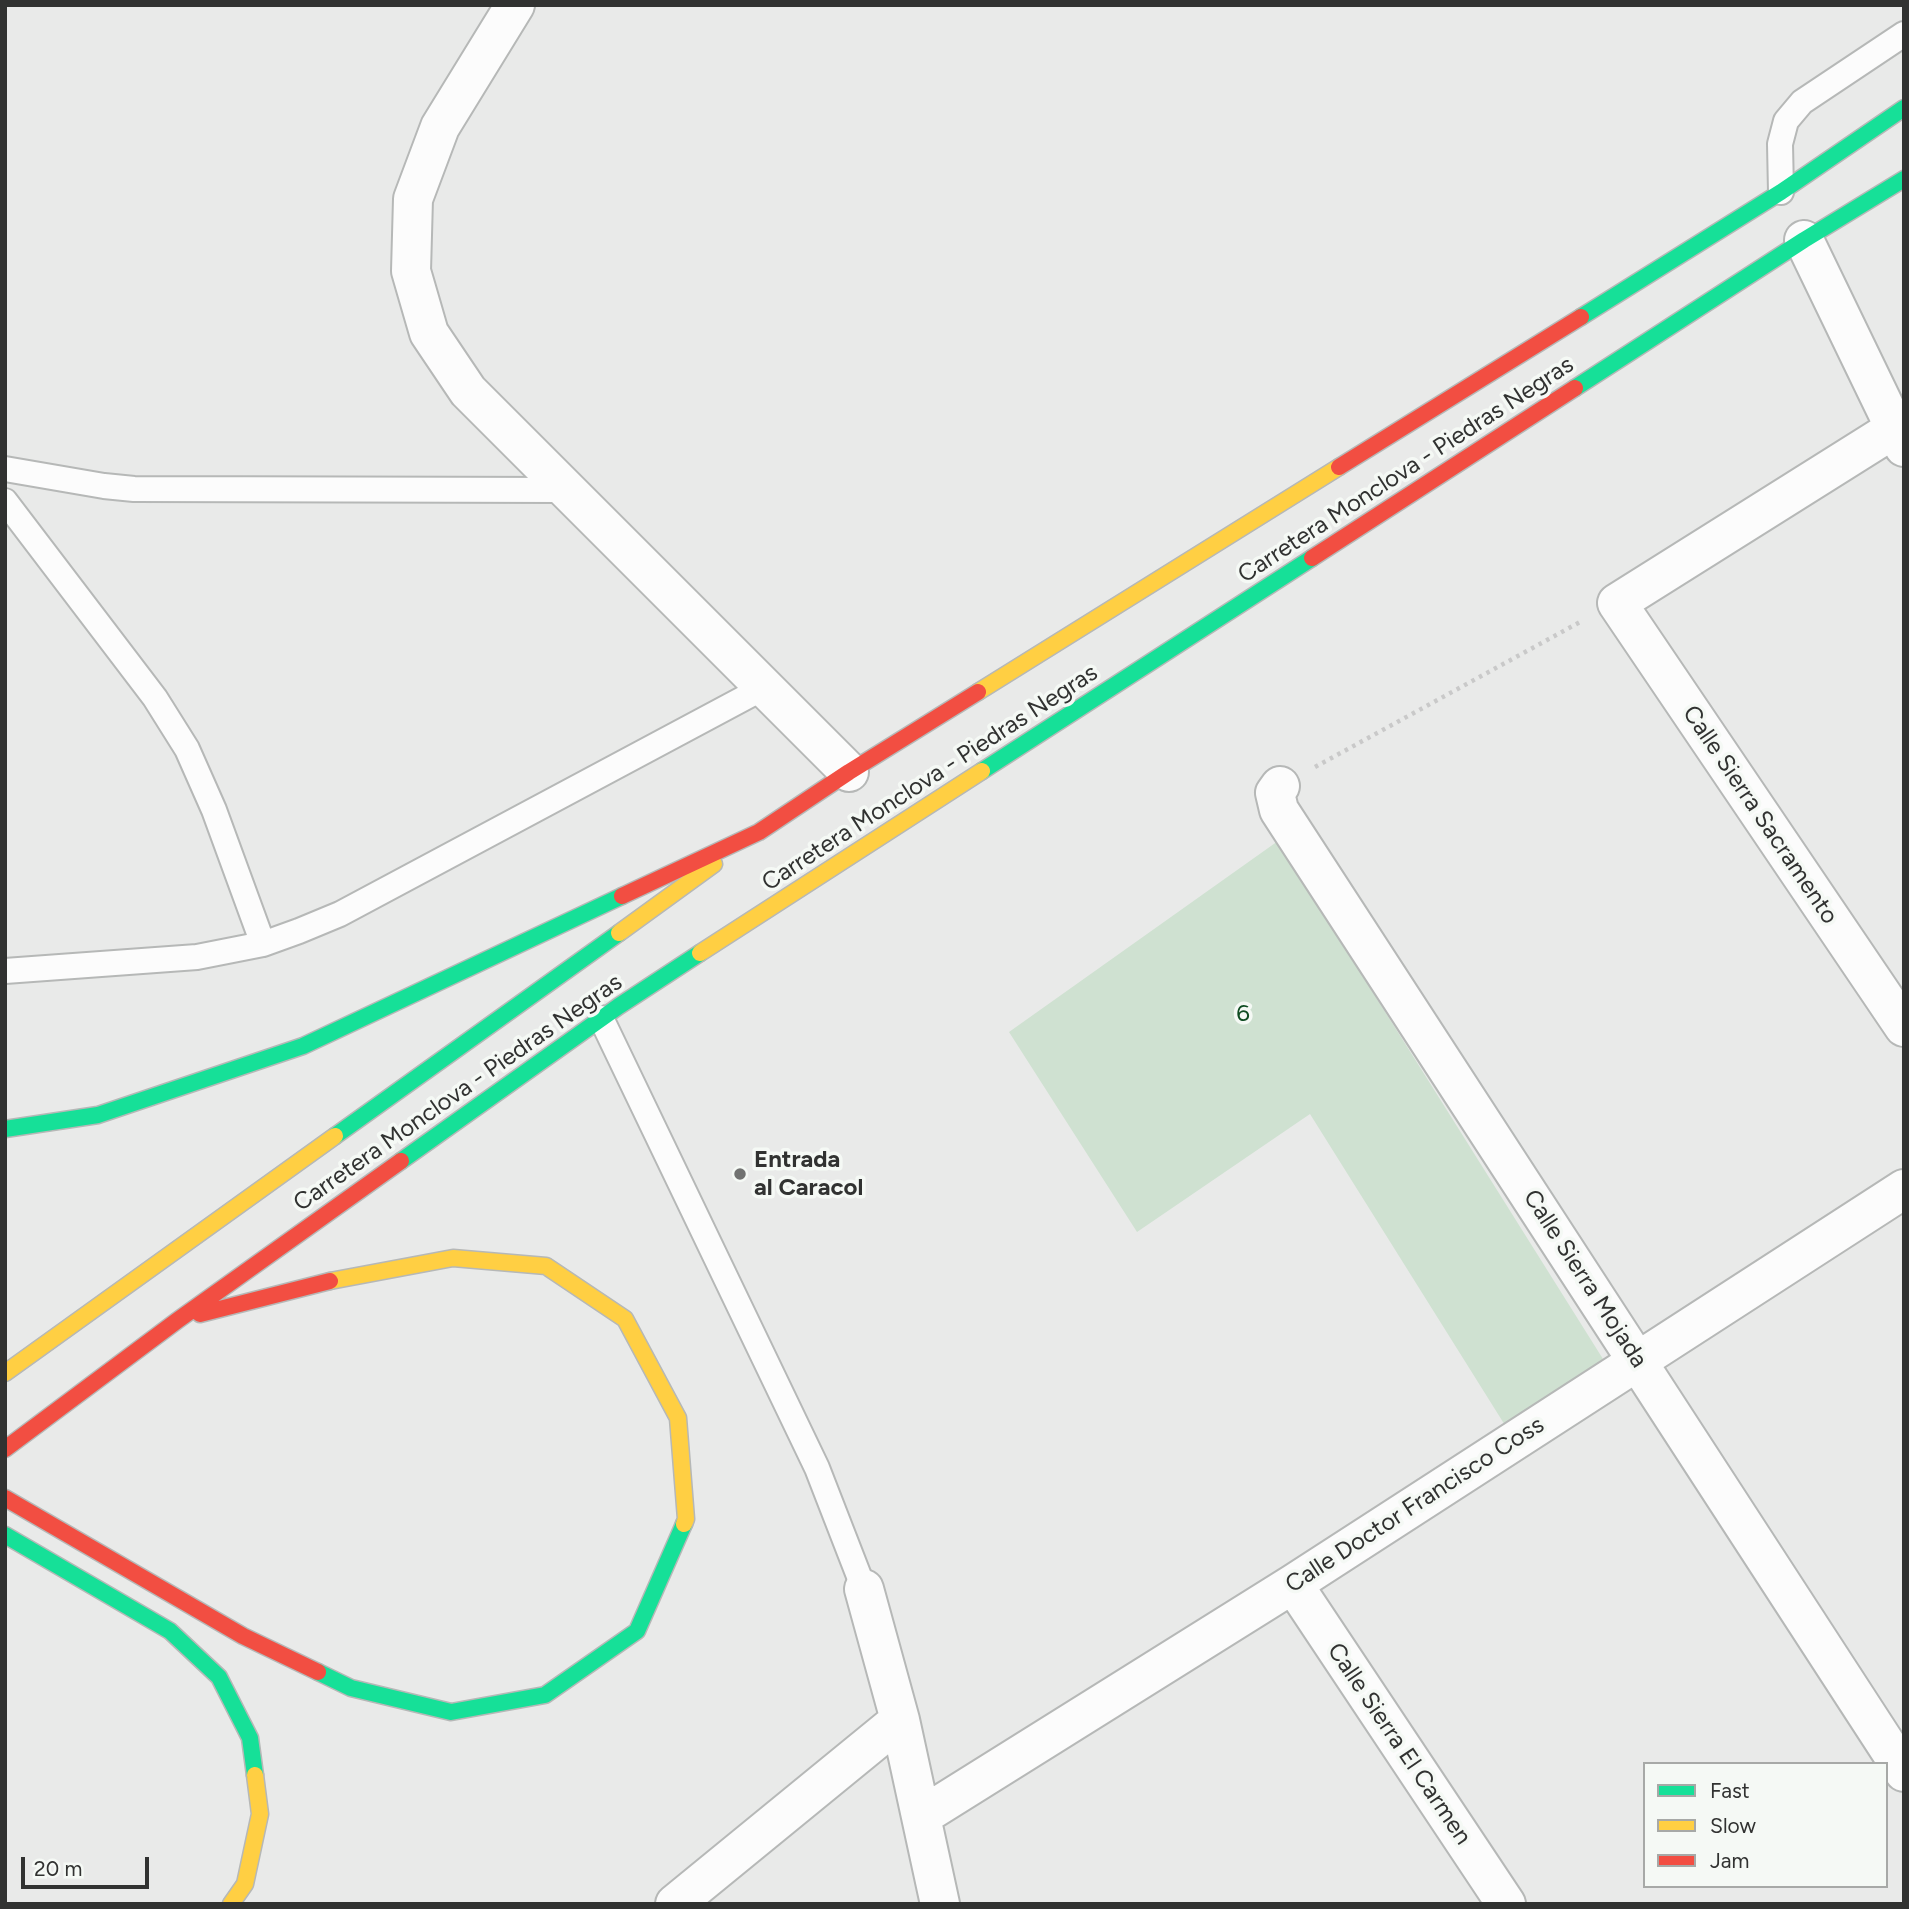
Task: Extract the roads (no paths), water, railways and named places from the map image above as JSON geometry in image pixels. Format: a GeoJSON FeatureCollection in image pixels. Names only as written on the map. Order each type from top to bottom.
{"type":"FeatureCollection","features":[{"type":"Feature","properties":{"kind":"main road","name":"Carretera Monclova - Piedras Negras"},"geometry":{"type":"LineString","coordinates":[[8,1371],[759,832],[849,772],[1781,192],[1904,108]]}},
{"type":"Feature","properties":{"kind":"main road","name":"Carretera Monclova - Piedras Negras"},"geometry":{"type":"LineString","coordinates":[[5,1449],[177,1320],[601,1018],[1804,240],[1904,179]]}},
{"type":"Feature","properties":{"kind":"main road"},"geometry":{"type":"LineString","coordinates":[[5,1129],[98,1115],[303,1046],[759,832]]}},
{"type":"Feature","properties":{"kind":"main road"},"geometry":{"type":"LineString","coordinates":[[5,1498],[255,1642],[351,1688],[451,1712],[545,1695],[637,1631],[686,1519],[678,1419],[625,1319],[546,1265],[453,1258],[344,1277],[177,1320]]}},
{"type":"Feature","properties":{"kind":"main road"},"geometry":{"type":"LineString","coordinates":[[5,1535],[170,1631],[219,1677],[250,1738],[260,1814],[245,1884],[231,1904]]}},
{"type":"Feature","properties":{"kind":"street"},"geometry":{"type":"LineString","coordinates":[[515,5],[440,127],[413,199],[411,271],[429,333],[468,391],[849,772]]}},
{"type":"Feature","properties":{"kind":"street"},"geometry":{"type":"LineString","coordinates":[[1804,240],[1899,438]]}},
{"type":"Feature","properties":{"kind":"street","name":"Calle Sierra Sacramento"},"geometry":{"type":"LineString","coordinates":[[1899,438],[1616,603],[1904,1027]]}},
{"type":"Feature","properties":{"kind":"street","name":"Calle Sierra Mojada"},"geometry":{"type":"LineString","coordinates":[[1280,786],[1275,793],[1279,810],[1904,1772]]}},
{"type":"Feature","properties":{"kind":"street","name":"Calle Doctor Francisco Coss"},"geometry":{"type":"LineString","coordinates":[[922,1816],[1293,1584],[1904,1189]]}},
{"type":"Feature","properties":{"kind":"street","name":"Calle Sierra El Carmen"},"geometry":{"type":"LineString","coordinates":[[1293,1584],[1506,1904]]}},
{"type":"Feature","properties":{"kind":"street"},"geometry":{"type":"LineString","coordinates":[[864,1589],[900,1720],[940,1904]]}},
{"type":"Feature","properties":{"kind":"street"},"geometry":{"type":"LineString","coordinates":[[674,1904],[900,1720]]}},
{"type":"Feature","properties":{"kind":"lane"},"geometry":{"type":"LineString","coordinates":[[1781,192],[1780,144],[1786,121],[1802,102],[1904,34]]}},
{"type":"Feature","properties":{"kind":"lane"},"geometry":{"type":"LineString","coordinates":[[5,469],[134,489],[565,490]]}},
{"type":"Feature","properties":{"kind":"lane"},"geometry":{"type":"LineString","coordinates":[[5,501],[155,698],[187,749],[214,810],[263,944]]}},
{"type":"Feature","properties":{"kind":"lane"},"geometry":{"type":"LineString","coordinates":[[5,971],[197,957],[263,944],[340,914],[763,688]]}},
{"type":"Feature","properties":{"kind":"lane"},"geometry":{"type":"LineString","coordinates":[[601,1018],[817,1468],[864,1589]]}},
{"type":"Feature","properties":{"kind":"place","name":"Entrada al Caracol"},"geometry":{"type":"Point","coordinates":[740,1174]}},
{"type":"Feature","properties":{"kind":"park label","name":"6"},"geometry":{"type":"Point","coordinates":[1243,1014]}}]}
